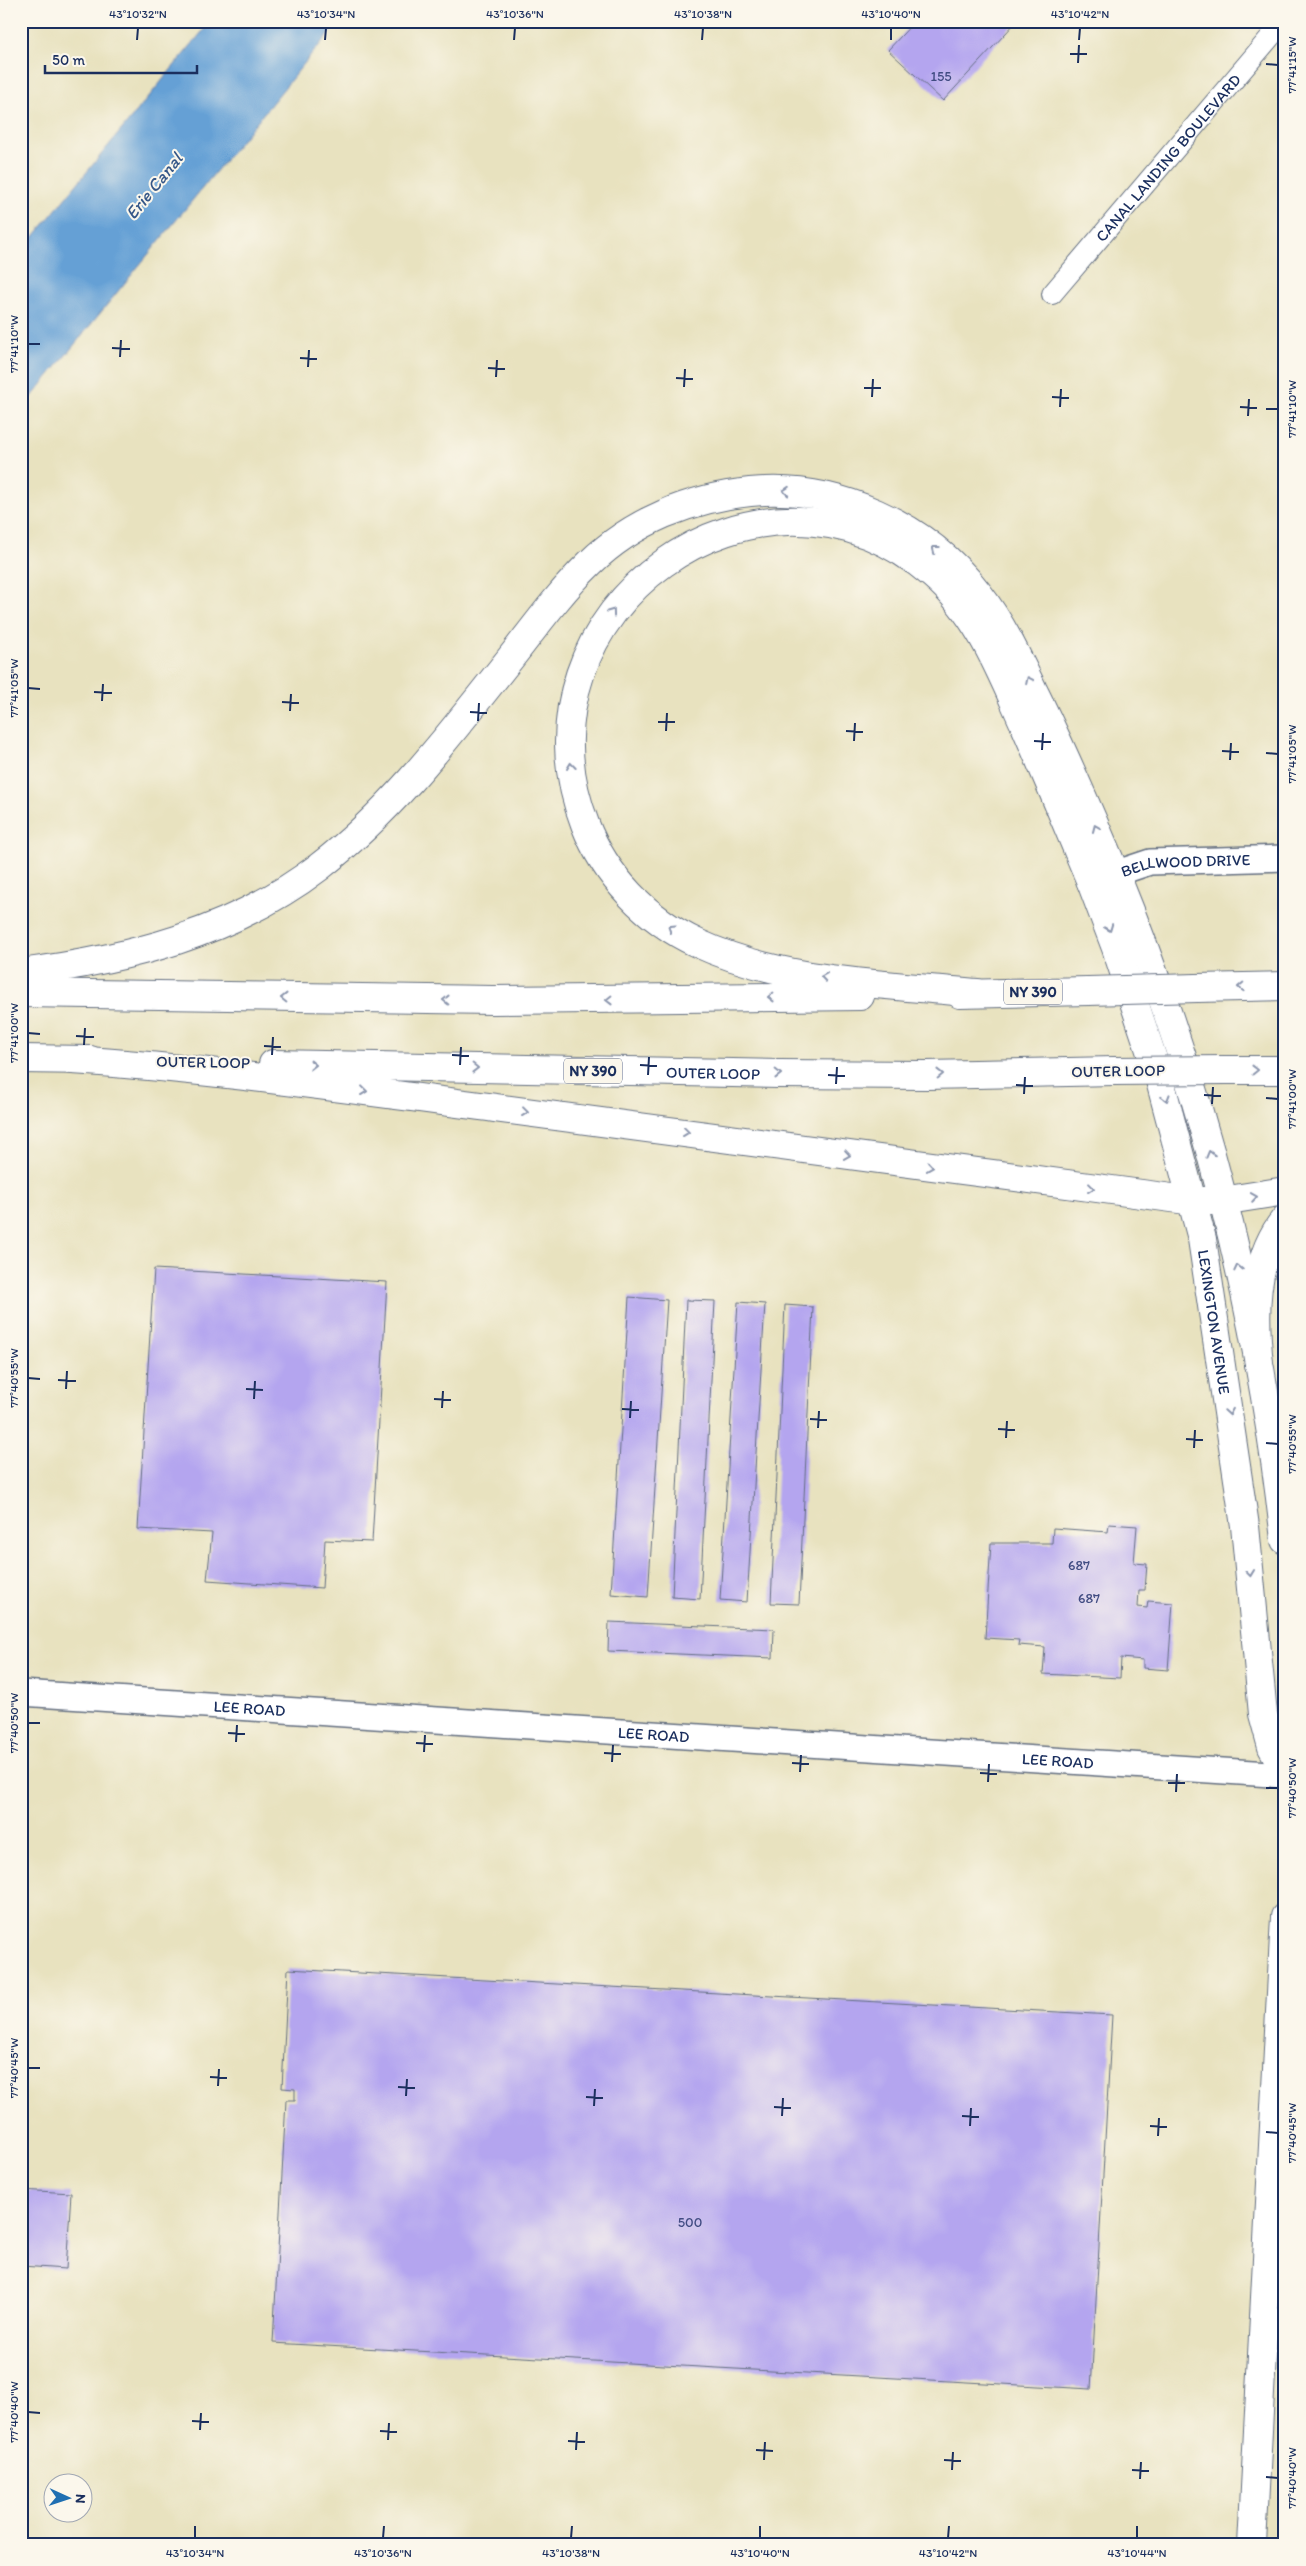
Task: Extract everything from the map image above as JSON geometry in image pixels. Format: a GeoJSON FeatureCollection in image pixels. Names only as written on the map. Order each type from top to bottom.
{"type":"FeatureCollection","features":[{"type":"Feature","properties":{"kind":"main road"},"geometry":{"type":"LineString","coordinates":[[21,972],[91,963],[156,948],[232,919],[288,889],[345,846],[392,802],[448,737],[560,594],[599,554],[640,526],[682,507],[726,495],[757,491],[810,494],[867,509],[891,520],[925,542],[964,575],[989,607],[1013,648],[1060,744],[1103,878]]}},
{"type":"Feature","properties":{"kind":"main road"},"geometry":{"type":"LineString","coordinates":[[977,994],[827,977],[778,969],[745,960],[710,949],[674,930],[646,910],[622,886],[595,846],[581,814],[571,768],[569,735],[575,691],[587,656],[612,612],[636,585],[663,562],[702,541],[734,530],[774,523],[804,522],[844,528],[886,544],[914,560],[957,597],[984,637],[1047,776],[1103,878]]}},
{"type":"Feature","properties":{"kind":"main road","name":"LEXINGTON AVENUE"},"geometry":{"type":"LineString","coordinates":[[1103,878],[1173,1029],[1222,1201],[1259,1364],[1285,1540]]}},
{"type":"Feature","properties":{"kind":"main road","name":"LEXINGTON AVENUE"},"geometry":{"type":"LineString","coordinates":[[1103,878],[1194,1201],[1206,1262],[1239,1481],[1252,1589],[1263,1714],[1272,1747],[1285,1770]]}},
{"type":"Feature","properties":{"kind":"main road","name":"NY 390"},"geometry":{"type":"LineString","coordinates":[[21,993],[493,1000],[977,994],[1285,986]]}},
{"type":"Feature","properties":{"kind":"main road","name":"OUTER LOOP"},"geometry":{"type":"LineString","coordinates":[[21,1059],[787,1074],[1285,1070]]}},
{"type":"Feature","properties":{"kind":"main road"},"geometry":{"type":"LineString","coordinates":[[72,1060],[242,1075],[750,1140],[939,1168],[1194,1201],[1222,1201],[1285,1191]]}},
{"type":"Feature","properties":{"kind":"main road"},"geometry":{"type":"LineString","coordinates":[[1259,1364],[1256,1318],[1259,1280],[1271,1241],[1285,1219]]}},
{"type":"Feature","properties":{"kind":"main road"},"geometry":{"type":"LineString","coordinates":[[1252,2545],[1285,1917]]}},
{"type":"Feature","properties":{"kind":"street","name":"CANAL LANDING BOULEVARD"},"geometry":{"type":"LineString","coordinates":[[1052,294],[1284,21]]}},
{"type":"Feature","properties":{"kind":"street","name":"BELLWOOD DRIVE"},"geometry":{"type":"LineString","coordinates":[[1103,878],[1140,864],[1160,861],[1285,858]]}},
{"type":"Feature","properties":{"kind":"street","name":"LEE ROAD"},"geometry":{"type":"LineString","coordinates":[[21,1693],[1285,1775]]}},
{"type":"Feature","properties":{"kind":"water","name":"Erie Canal"},"geometry":{"type":"Polygon","coordinates":[[[211,21],[339,21],[21,410],[21,252],[211,21]]]}},
{"type":"Feature","properties":{"kind":"building"},"geometry":{"type":"Polygon","coordinates":[[[915,21],[1017,21],[943,101],[888,50],[915,21]]]}},
{"type":"Feature","properties":{"kind":"building"},"geometry":{"type":"Polygon","coordinates":[[[154,1269],[387,1282],[372,1542],[325,1540],[322,1588],[207,1580],[212,1533],[138,1529],[154,1269]]]}},
{"type":"Feature","properties":{"kind":"building"},"geometry":{"type":"Polygon","coordinates":[[[629,1297],[667,1300],[648,1597],[611,1594],[629,1297]]]}},
{"type":"Feature","properties":{"kind":"building"},"geometry":{"type":"Polygon","coordinates":[[[686,1300],[715,1301],[700,1599],[672,1597],[686,1300]]]}},
{"type":"Feature","properties":{"kind":"building"},"geometry":{"type":"Polygon","coordinates":[[[738,1302],[765,1304],[747,1602],[720,1600],[738,1302]]]}},
{"type":"Feature","properties":{"kind":"building"},"geometry":{"type":"Polygon","coordinates":[[[785,1305],[813,1307],[799,1604],[771,1603],[785,1305]]]}},
{"type":"Feature","properties":{"kind":"building"},"geometry":{"type":"Polygon","coordinates":[[[1109,1524],[1137,1526],[1134,1563],[1147,1564],[1145,1590],[1139,1590],[1138,1607],[1147,1608],[1148,1601],[1173,1603],[1168,1670],[1143,1668],[1143,1660],[1121,1658],[1120,1678],[1043,1674],[1045,1647],[1018,1645],[1019,1640],[985,1638],[991,1543],[1052,1543],[1053,1528],[1108,1532],[1109,1524]]]}},
{"type":"Feature","properties":{"kind":"building"},"geometry":{"type":"Polygon","coordinates":[[[609,1622],[774,1629],[773,1658],[608,1651],[609,1622]]]}},
{"type":"Feature","properties":{"kind":"building"},"geometry":{"type":"Polygon","coordinates":[[[288,1969],[1112,2015],[1091,2389],[273,2343],[286,2100],[295,2100],[295,2089],[282,2088],[288,1969]]]}},
{"type":"Feature","properties":{"kind":"building"},"geometry":{"type":"Polygon","coordinates":[[[21,2190],[71,2193],[66,2269],[21,2266],[21,2190]]]}}]}
